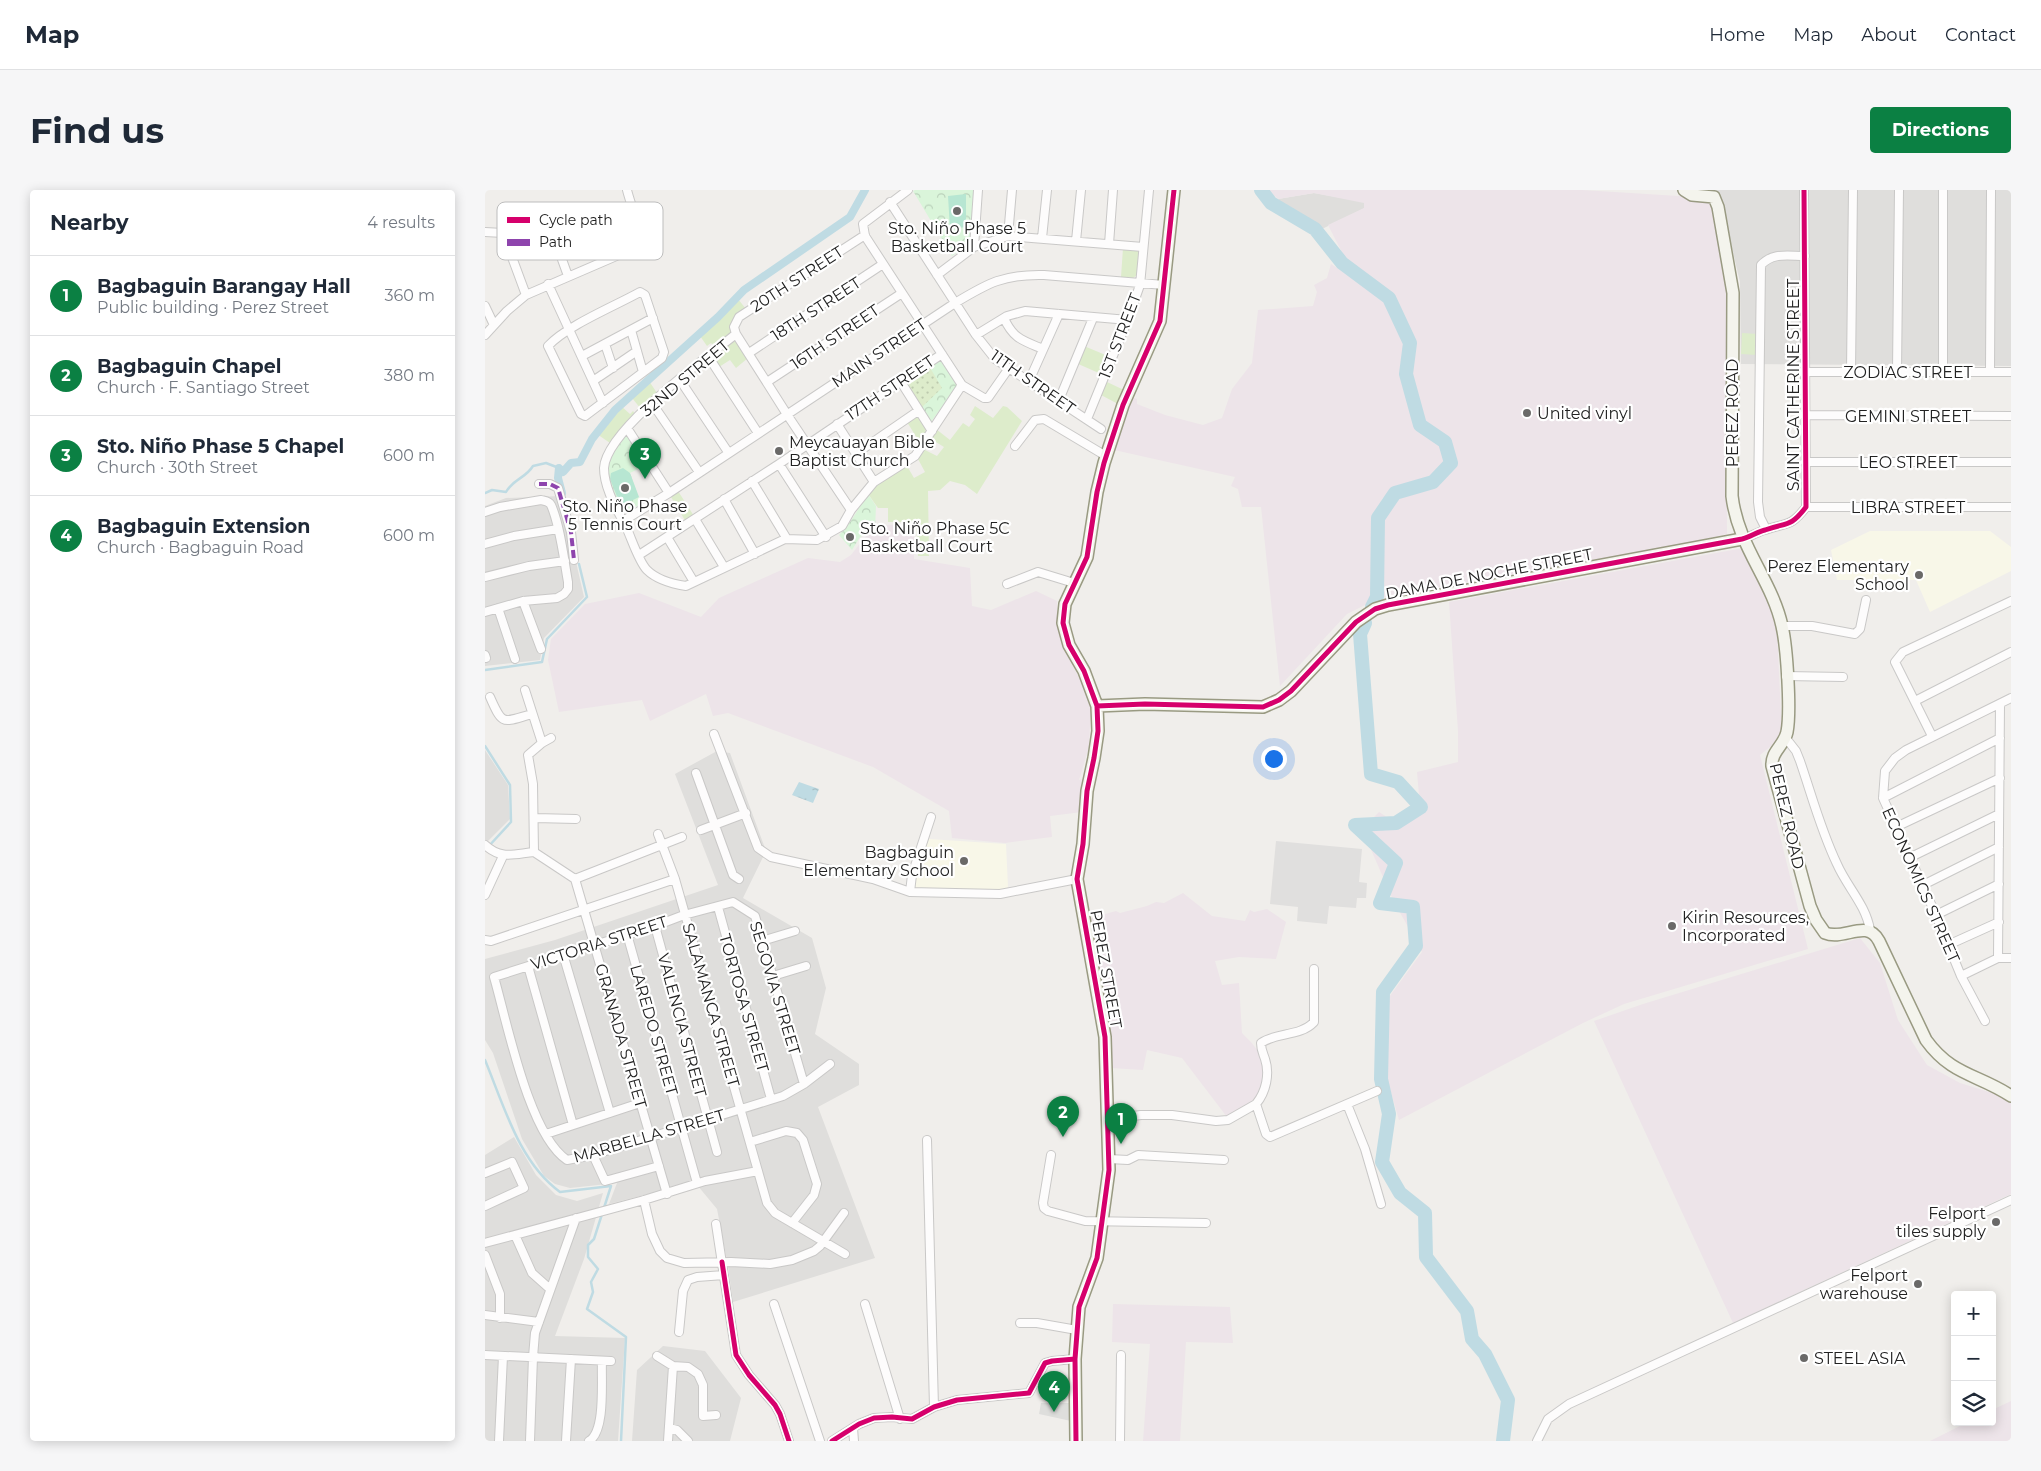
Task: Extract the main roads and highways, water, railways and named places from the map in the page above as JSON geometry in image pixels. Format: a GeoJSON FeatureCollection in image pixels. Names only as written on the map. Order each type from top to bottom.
{"type":"FeatureCollection","features":[{"type":"Feature","properties":{"kind":"water"},"geometry":{"type":"Polygon","coordinates":[[[799,782],[819,789],[813,803],[792,795],[799,782]]]}},
{"type":"Feature","properties":{"kind":"waterway"},"geometry":{"type":"LineString","coordinates":[[562,493],[558,478],[559,468],[563,472],[571,463],[580,462],[592,439],[615,410],[718,317],[744,290],[850,217],[865,190]]}},
{"type":"Feature","properties":{"kind":"waterway"},"geometry":{"type":"LineString","coordinates":[[1261,190],[1271,203],[1315,229],[1342,263],[1389,298],[1410,343],[1406,374],[1420,425],[1445,442],[1451,463],[1433,482],[1395,493],[1378,518],[1377,597],[1372,607]]}},
{"type":"Feature","properties":{"kind":"waterway"},"geometry":{"type":"LineString","coordinates":[[485,493],[492,490],[506,492],[512,484],[527,474],[533,466],[546,463],[559,468]]}},
{"type":"Feature","properties":{"kind":"waterway"},"geometry":{"type":"LineString","coordinates":[[485,670],[542,662],[547,639],[587,597],[579,564]]}},
{"type":"Feature","properties":{"kind":"waterway"},"geometry":{"type":"LineString","coordinates":[[1365,623],[1360,634],[1371,774],[1398,782],[1421,807],[1396,823],[1355,825],[1396,863],[1380,903],[1413,907],[1416,946],[1383,992],[1381,1079],[1389,1114],[1382,1162],[1400,1193],[1425,1213],[1426,1257],[1467,1311],[1472,1339],[1485,1354],[1508,1400],[1503,1441]]}},
{"type":"Feature","properties":{"kind":"waterway"},"geometry":{"type":"LineString","coordinates":[[485,746],[510,785],[511,822],[488,847]]}},
{"type":"Feature","properties":{"kind":"waterway"},"geometry":{"type":"LineString","coordinates":[[485,1060],[514,1132],[523,1149],[546,1180],[560,1192],[611,1186],[594,1239],[588,1245],[588,1257],[598,1269],[591,1282],[593,1292],[587,1309],[626,1337],[621,1441]]}},
{"type":"Feature","properties":{"kind":"place","name":"Sto. Niño Phase 5 Basketball Court"},"geometry":{"type":"Point","coordinates":[957,211]}},
{"type":"Feature","properties":{"kind":"place","name":"United vinyl"},"geometry":{"type":"Point","coordinates":[1527,413]}},
{"type":"Feature","properties":{"kind":"place","name":"Meycauayan Bible Baptist Church"},"geometry":{"type":"Point","coordinates":[779,451]}},
{"type":"Feature","properties":{"kind":"place","name":"Sto. Niño Phase 5 Chapel"},"geometry":{"type":"Point","coordinates":[645,479]}},
{"type":"Feature","properties":{"kind":"place","name":"Sto. Niño Phase 5 Tennis Court"},"geometry":{"type":"Point","coordinates":[625,488]}},
{"type":"Feature","properties":{"kind":"place","name":"Sto. Niño Phase 5C Basketball Court"},"geometry":{"type":"Point","coordinates":[850,537]}},
{"type":"Feature","properties":{"kind":"place","name":"Perez Elementary School"},"geometry":{"type":"Point","coordinates":[1919,575]}},
{"type":"Feature","properties":{"kind":"place","name":"Bagbaguin Elementary School"},"geometry":{"type":"Point","coordinates":[964,861]}},
{"type":"Feature","properties":{"kind":"place","name":"Kirin Resources, Incorporated"},"geometry":{"type":"Point","coordinates":[1672,926]}},
{"type":"Feature","properties":{"kind":"place","name":"Bagbaguin Chapel"},"geometry":{"type":"Point","coordinates":[1063,1137]}},
{"type":"Feature","properties":{"kind":"place","name":"Bagbaguin Barangay Hall"},"geometry":{"type":"Point","coordinates":[1121,1144]}},
{"type":"Feature","properties":{"kind":"place","name":"Felport tiles supply"},"geometry":{"type":"Point","coordinates":[1996,1222]}},
{"type":"Feature","properties":{"kind":"place","name":"Felport warehouse"},"geometry":{"type":"Point","coordinates":[1918,1284]}},
{"type":"Feature","properties":{"kind":"place","name":"STEEL ASIA"},"geometry":{"type":"Point","coordinates":[1804,1358]}},
{"type":"Feature","properties":{"kind":"place","name":"Bagbaguin Extension"},"geometry":{"type":"Point","coordinates":[1054,1412]}}]}
